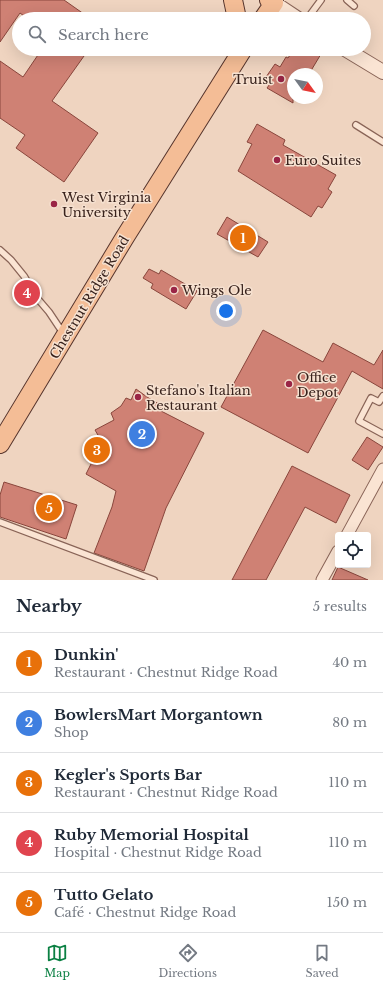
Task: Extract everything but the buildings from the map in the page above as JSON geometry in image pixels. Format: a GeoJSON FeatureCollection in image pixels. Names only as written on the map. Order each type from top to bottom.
{"type":"FeatureCollection","features":[{"type":"Feature","properties":{"kind":"main road"},"geometry":{"type":"LineString","coordinates":[[233,0],[236,12]]}},
{"type":"Feature","properties":{"kind":"main road"},"geometry":{"type":"LineString","coordinates":[[268,12],[273,1]]}},
{"type":"Feature","properties":{"kind":"main road"},"geometry":{"type":"LineString","coordinates":[[216,90],[227,56]]}},
{"type":"Feature","properties":{"kind":"main road","name":"Chestnut Ridge Road"},"geometry":{"type":"LineString","coordinates":[[0,444],[125,237],[238,56]]}},
{"type":"Feature","properties":{"kind":"street"},"geometry":{"type":"LineString","coordinates":[[273,1],[288,12]]}},
{"type":"Feature","properties":{"kind":"street"},"geometry":{"type":"LineString","coordinates":[[357,56],[383,72]]}},
{"type":"Feature","properties":{"kind":"street"},"geometry":{"type":"LineString","coordinates":[[349,532],[383,469]]}},
{"type":"Feature","properties":{"kind":"street"},"geometry":{"type":"LineString","coordinates":[[322,580],[335,556]]}},
{"type":"Feature","properties":{"kind":"lane"},"geometry":{"type":"LineString","coordinates":[[312,12],[321,0]]}},
{"type":"Feature","properties":{"kind":"lane"},"geometry":{"type":"LineString","coordinates":[[346,0],[354,6]]}},
{"type":"Feature","properties":{"kind":"lane"},"geometry":{"type":"LineString","coordinates":[[356,125],[383,142]]}},
{"type":"Feature","properties":{"kind":"lane"},"geometry":{"type":"LineString","coordinates":[[0,250],[11,260],[24,276],[37,298],[66,337]]}},
{"type":"Feature","properties":{"kind":"lane"},"geometry":{"type":"LineString","coordinates":[[383,396],[379,402],[372,398],[359,420],[383,434]]}},
{"type":"Feature","properties":{"kind":"lane"},"geometry":{"type":"LineString","coordinates":[[0,522],[154,580]]}},
{"type":"Feature","properties":{"kind":"place","name":"Truist"},"geometry":{"type":"Point","coordinates":[281,79]}},
{"type":"Feature","properties":{"kind":"place","name":"Euro Suites"},"geometry":{"type":"Point","coordinates":[277,160]}},
{"type":"Feature","properties":{"kind":"place","name":"West Virginia University"},"geometry":{"type":"Point","coordinates":[54,204]}},
{"type":"Feature","properties":{"kind":"place","name":"Dunkin'"},"geometry":{"type":"Point","coordinates":[243,238]}},
{"type":"Feature","properties":{"kind":"place","name":"Wings Ole"},"geometry":{"type":"Point","coordinates":[174,290]}},
{"type":"Feature","properties":{"kind":"place","name":"Ruby Memorial Hospital"},"geometry":{"type":"Point","coordinates":[27,293]}},
{"type":"Feature","properties":{"kind":"place","name":"Office Depot"},"geometry":{"type":"Point","coordinates":[289,384]}},
{"type":"Feature","properties":{"kind":"place","name":"Stefano's Italian Restaurant"},"geometry":{"type":"Point","coordinates":[138,397]}},
{"type":"Feature","properties":{"kind":"place","name":"BowlersMart Morgantown"},"geometry":{"type":"Point","coordinates":[142,434]}},
{"type":"Feature","properties":{"kind":"place","name":"Kegler's Sports Bar"},"geometry":{"type":"Point","coordinates":[97,450]}},
{"type":"Feature","properties":{"kind":"place","name":"Tutto Gelato"},"geometry":{"type":"Point","coordinates":[49,508]}}]}
